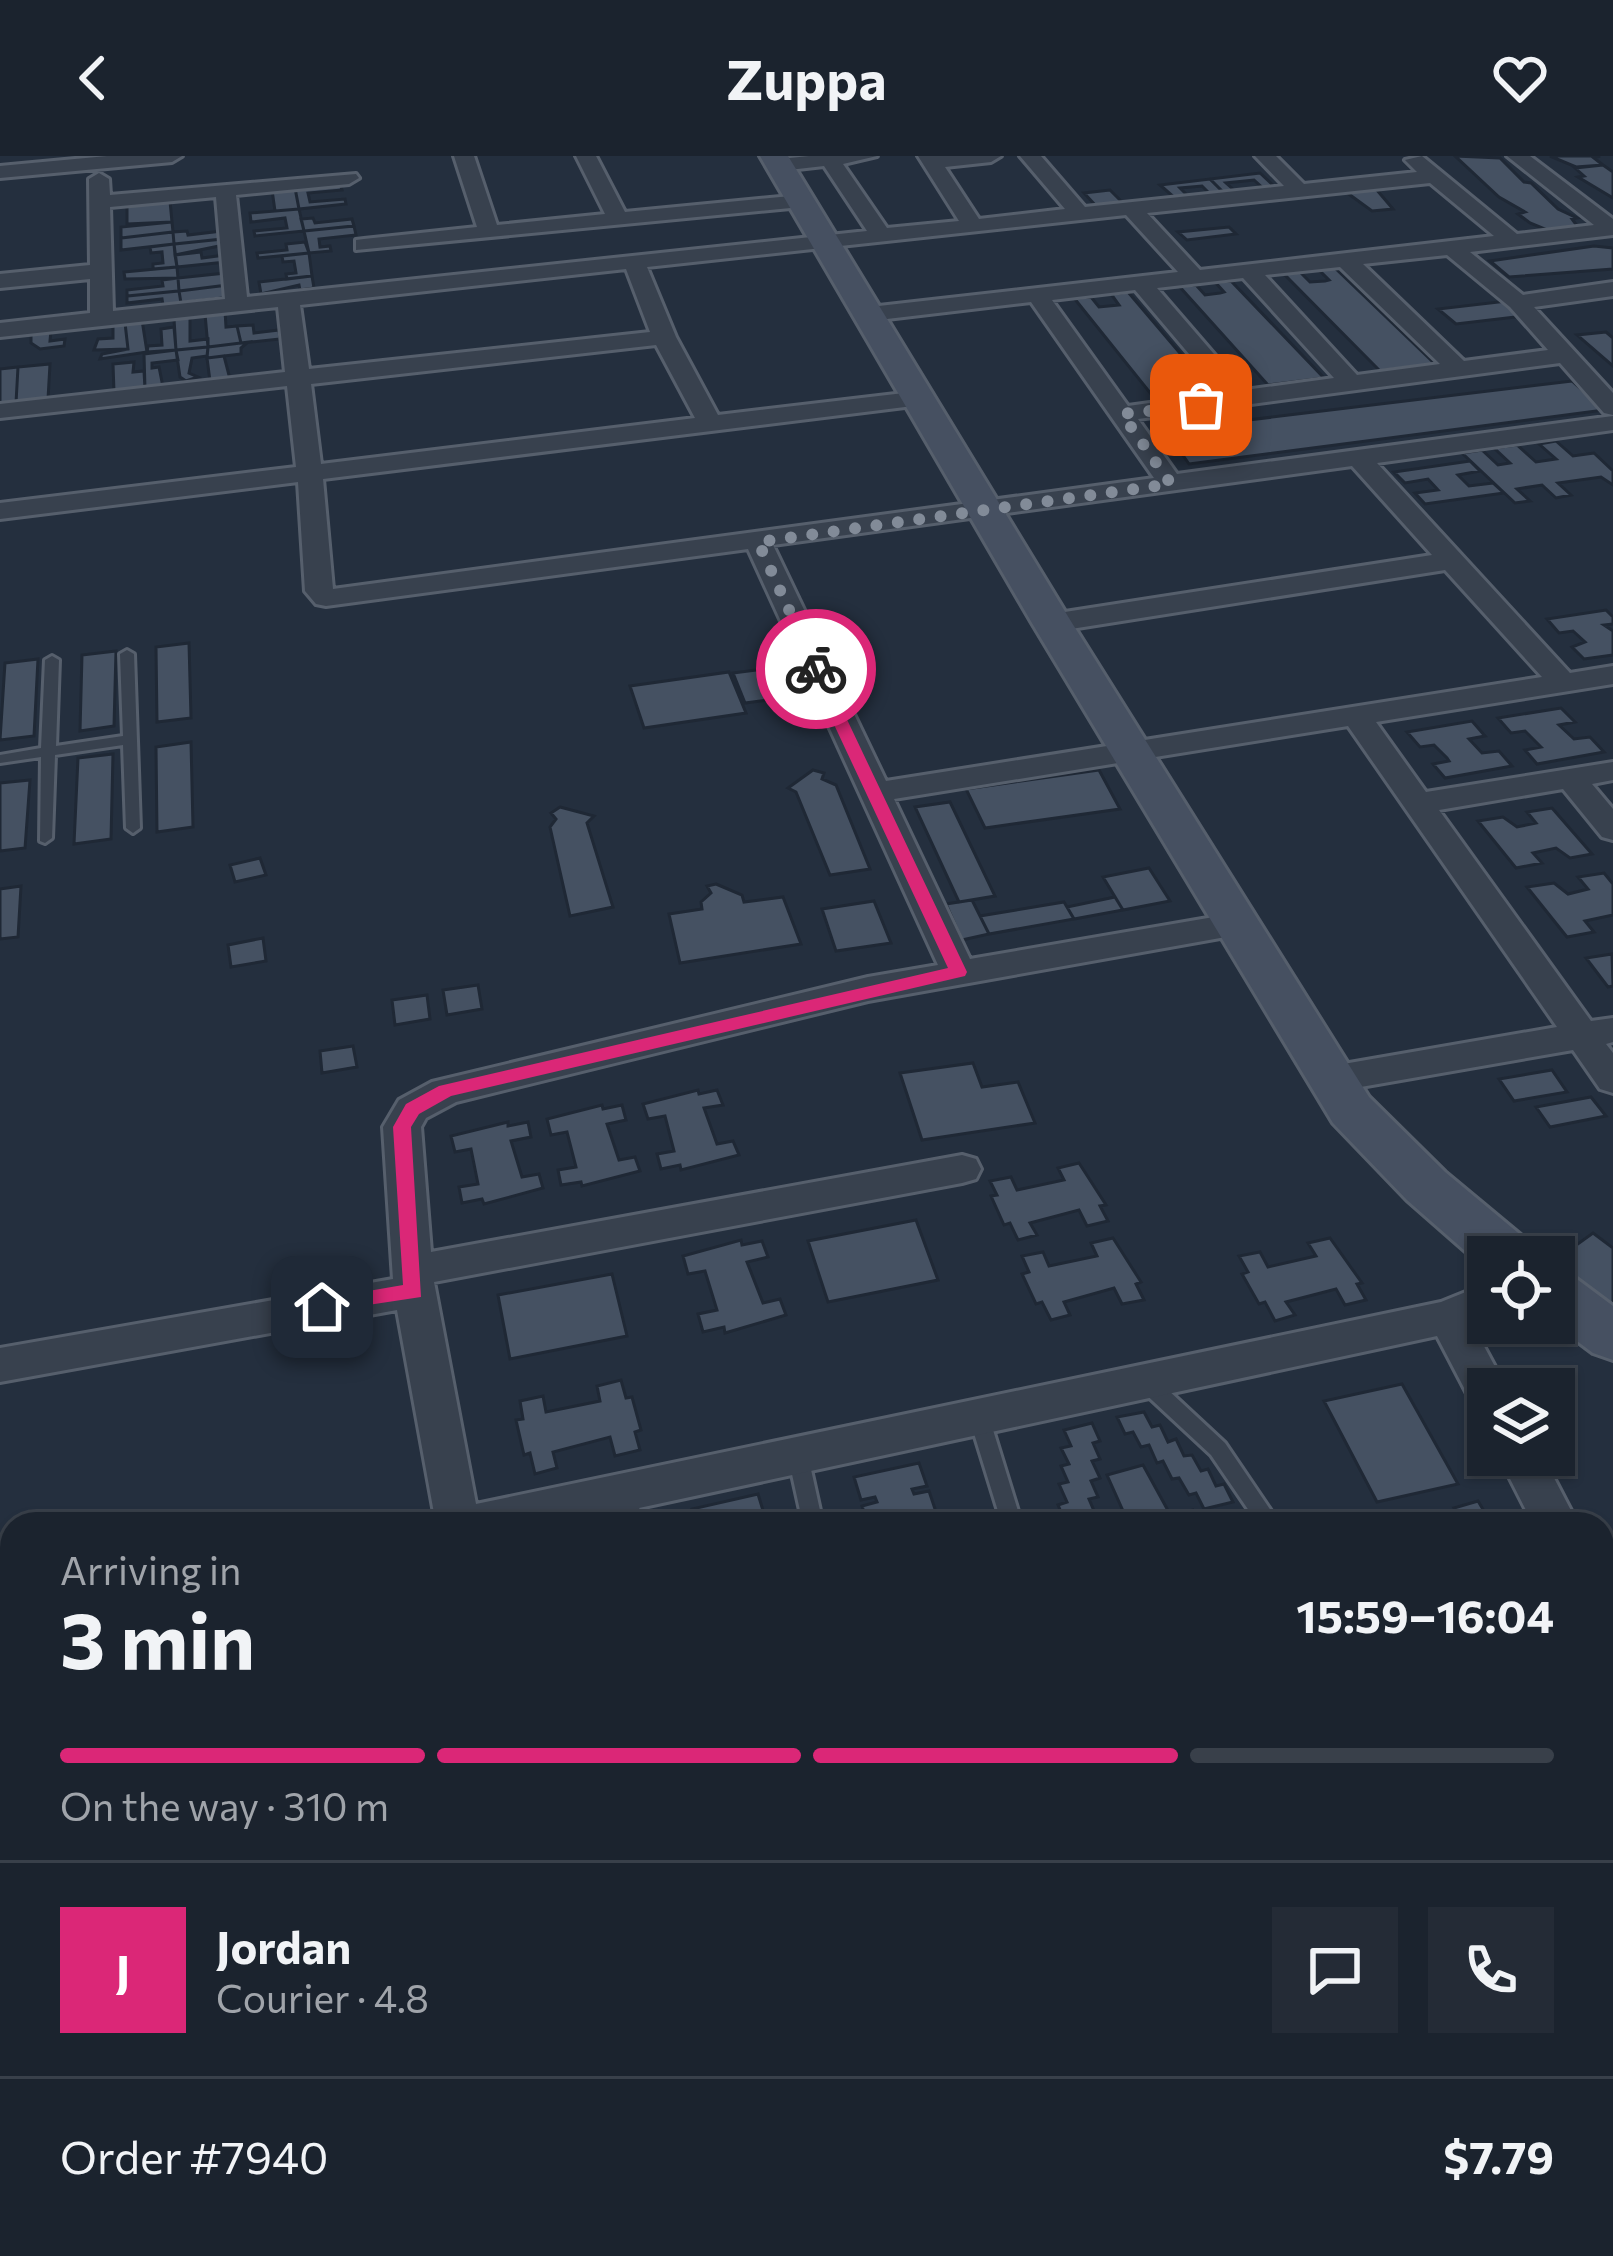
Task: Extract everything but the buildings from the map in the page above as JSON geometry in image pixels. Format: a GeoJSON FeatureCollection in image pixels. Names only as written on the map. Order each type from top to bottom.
{"type":"FeatureCollection","features":[{"type":"Feature","properties":{"kind":"street"},"geometry":{"type":"LineString","coordinates":[[0,172],[99,159],[172,156]]}},
{"type":"Feature","properties":{"kind":"street"},"geometry":{"type":"LineString","coordinates":[[464,156],[489,232]]}},
{"type":"Feature","properties":{"kind":"street"},"geometry":{"type":"LineString","coordinates":[[586,156],[618,220]]}},
{"type":"Feature","properties":{"kind":"street"},"geometry":{"type":"LineString","coordinates":[[867,156],[777,161],[1331,1079],[1381,1144],[1485,1236]]}},
{"type":"Feature","properties":{"kind":"street"},"geometry":{"type":"LineString","coordinates":[[973,226],[930,159],[991,156]]}},
{"type":"Feature","properties":{"kind":"street"},"geometry":{"type":"LineString","coordinates":[[1030,156],[1070,188],[1080,214]]}},
{"type":"Feature","properties":{"kind":"street"},"geometry":{"type":"LineString","coordinates":[[1410,156],[1513,241]]}},
{"type":"Feature","properties":{"kind":"street"},"geometry":{"type":"LineString","coordinates":[[870,314],[1613,229],[1517,156]]}},
{"type":"Feature","properties":{"kind":"street"},"geometry":{"type":"LineString","coordinates":[[99,159],[102,319]]}},
{"type":"Feature","properties":{"kind":"street"},"geometry":{"type":"LineString","coordinates":[[830,160],[881,236]]}},
{"type":"Feature","properties":{"kind":"street"},"geometry":{"type":"LineString","coordinates":[[1266,164],[1300,190]]}},
{"type":"Feature","properties":{"kind":"street"},"geometry":{"type":"LineString","coordinates":[[0,330],[1435,176]]}},
{"type":"Feature","properties":{"kind":"street"},"geometry":{"type":"LineString","coordinates":[[100,202],[225,189],[354,201],[489,232],[801,201]]}},
{"type":"Feature","properties":{"kind":"street"},"geometry":{"type":"LineString","coordinates":[[225,189],[237,305]]}},
{"type":"Feature","properties":{"kind":"street"},"geometry":{"type":"LineString","coordinates":[[354,201],[371,290]]}},
{"type":"Feature","properties":{"kind":"street"},"geometry":{"type":"LineString","coordinates":[[1132,208],[1195,277]]}},
{"type":"Feature","properties":{"kind":"street"},"geometry":{"type":"LineString","coordinates":[[1453,249],[1518,302],[1613,407]]}},
{"type":"Feature","properties":{"kind":"street"},"geometry":{"type":"LineString","coordinates":[[1346,260],[1460,370]]}},
{"type":"Feature","properties":{"kind":"street"},"geometry":{"type":"LineString","coordinates":[[634,262],[664,337],[710,424]]}},
{"type":"Feature","properties":{"kind":"street"},"geometry":{"type":"LineString","coordinates":[[0,281],[101,271]]}},
{"type":"Feature","properties":{"kind":"street"},"geometry":{"type":"LineString","coordinates":[[1248,271],[1354,386]]}},
{"type":"Feature","properties":{"kind":"street"},"geometry":{"type":"LineString","coordinates":[[1141,283],[1240,401]]}},
{"type":"Feature","properties":{"kind":"street"},"geometry":{"type":"LineString","coordinates":[[1518,302],[1613,289]]}},
{"type":"Feature","properties":{"kind":"street"},"geometry":{"type":"LineString","coordinates":[[1038,296],[1171,484]]}},
{"type":"Feature","properties":{"kind":"street"},"geometry":{"type":"LineString","coordinates":[[288,299],[319,591],[326,598],[1613,423]]}},
{"type":"Feature","properties":{"kind":"street"},"geometry":{"type":"LineString","coordinates":[[0,411],[664,337]]}},
{"type":"Feature","properties":{"kind":"street"},"geometry":{"type":"LineString","coordinates":[[1122,414],[1564,355]]}},
{"type":"Feature","properties":{"kind":"street"},"geometry":{"type":"LineString","coordinates":[[0,512],[921,398]]}},
{"type":"Feature","properties":{"kind":"street"},"geometry":{"type":"LineString","coordinates":[[1359,458],[1563,683]]}},
{"type":"Feature","properties":{"kind":"street"},"geometry":{"type":"LineString","coordinates":[[758,542],[958,972]]}},
{"type":"Feature","properties":{"kind":"street"},"geometry":{"type":"LineString","coordinates":[[1052,623],[1448,560]]}},
{"type":"Feature","properties":{"kind":"street"},"geometry":{"type":"LineString","coordinates":[[873,793],[1613,675]]}},
{"type":"Feature","properties":{"kind":"street"},"geometry":{"type":"LineString","coordinates":[[1357,718],[1598,1034],[1613,1080]]}},
{"type":"Feature","properties":{"kind":"street"},"geometry":{"type":"LineString","coordinates":[[1420,803],[1613,771]]}},
{"type":"Feature","properties":{"kind":"street"},"geometry":{"type":"LineString","coordinates":[[1570,777],[1613,830]]}},
{"type":"Feature","properties":{"kind":"street"},"geometry":{"type":"LineString","coordinates":[[456,1512],[413,1281],[402,1127],[412,1109],[445,1091],[958,972],[1237,924]]}},
{"type":"Feature","properties":{"kind":"street"},"geometry":{"type":"LineString","coordinates":[[1331,1079],[1598,1034]]}},
{"type":"Feature","properties":{"kind":"street"},"geometry":{"type":"LineString","coordinates":[[0,1365],[962,1168]]}},
{"type":"Feature","properties":{"kind":"street"},"geometry":{"type":"LineString","coordinates":[[592,1512],[630,1508],[798,1456],[1448,1318],[1467,1309]]}},
{"type":"Feature","properties":{"kind":"street"},"geometry":{"type":"LineString","coordinates":[[1575,1309],[1613,1337]]}},
{"type":"Feature","properties":{"kind":"street"},"geometry":{"type":"LineString","coordinates":[[1448,1318],[1474,1368]]}},
{"type":"Feature","properties":{"kind":"street"},"geometry":{"type":"LineString","coordinates":[[1531,1476],[1550,1512]]}},
{"type":"Feature","properties":{"kind":"lane"},"geometry":{"type":"LineString","coordinates":[[127,654],[126,740],[133,828]]}},
{"type":"Feature","properties":{"kind":"lane"},"geometry":{"type":"LineString","coordinates":[[45,838],[52,660]]}},
{"type":"Feature","properties":{"kind":"lane"},"geometry":{"type":"LineString","coordinates":[[0,759],[126,740]]}},
{"type":"Feature","properties":{"kind":"lane"},"geometry":{"type":"LineString","coordinates":[[1145,1382],[1219,1449],[1262,1512]]}},
{"type":"Feature","properties":{"kind":"lane"},"geometry":{"type":"LineString","coordinates":[[979,1417],[1008,1512]]}},
{"type":"Feature","properties":{"kind":"lane"},"geometry":{"type":"LineString","coordinates":[[798,1456],[810,1512]]}},
{"type":"Feature","properties":{"kind":"way so far"},"geometry":{"type":"LineString","coordinates":[[816,669],[758,542],[1171,484],[1122,414],[1201,405]]}},
{"type":"Feature","properties":{"kind":"route"},"geometry":{"type":"LineString","coordinates":[[322,1307],[414,1291],[402,1127],[412,1109],[445,1091],[868,989],[958,972],[816,669]]}}]}
